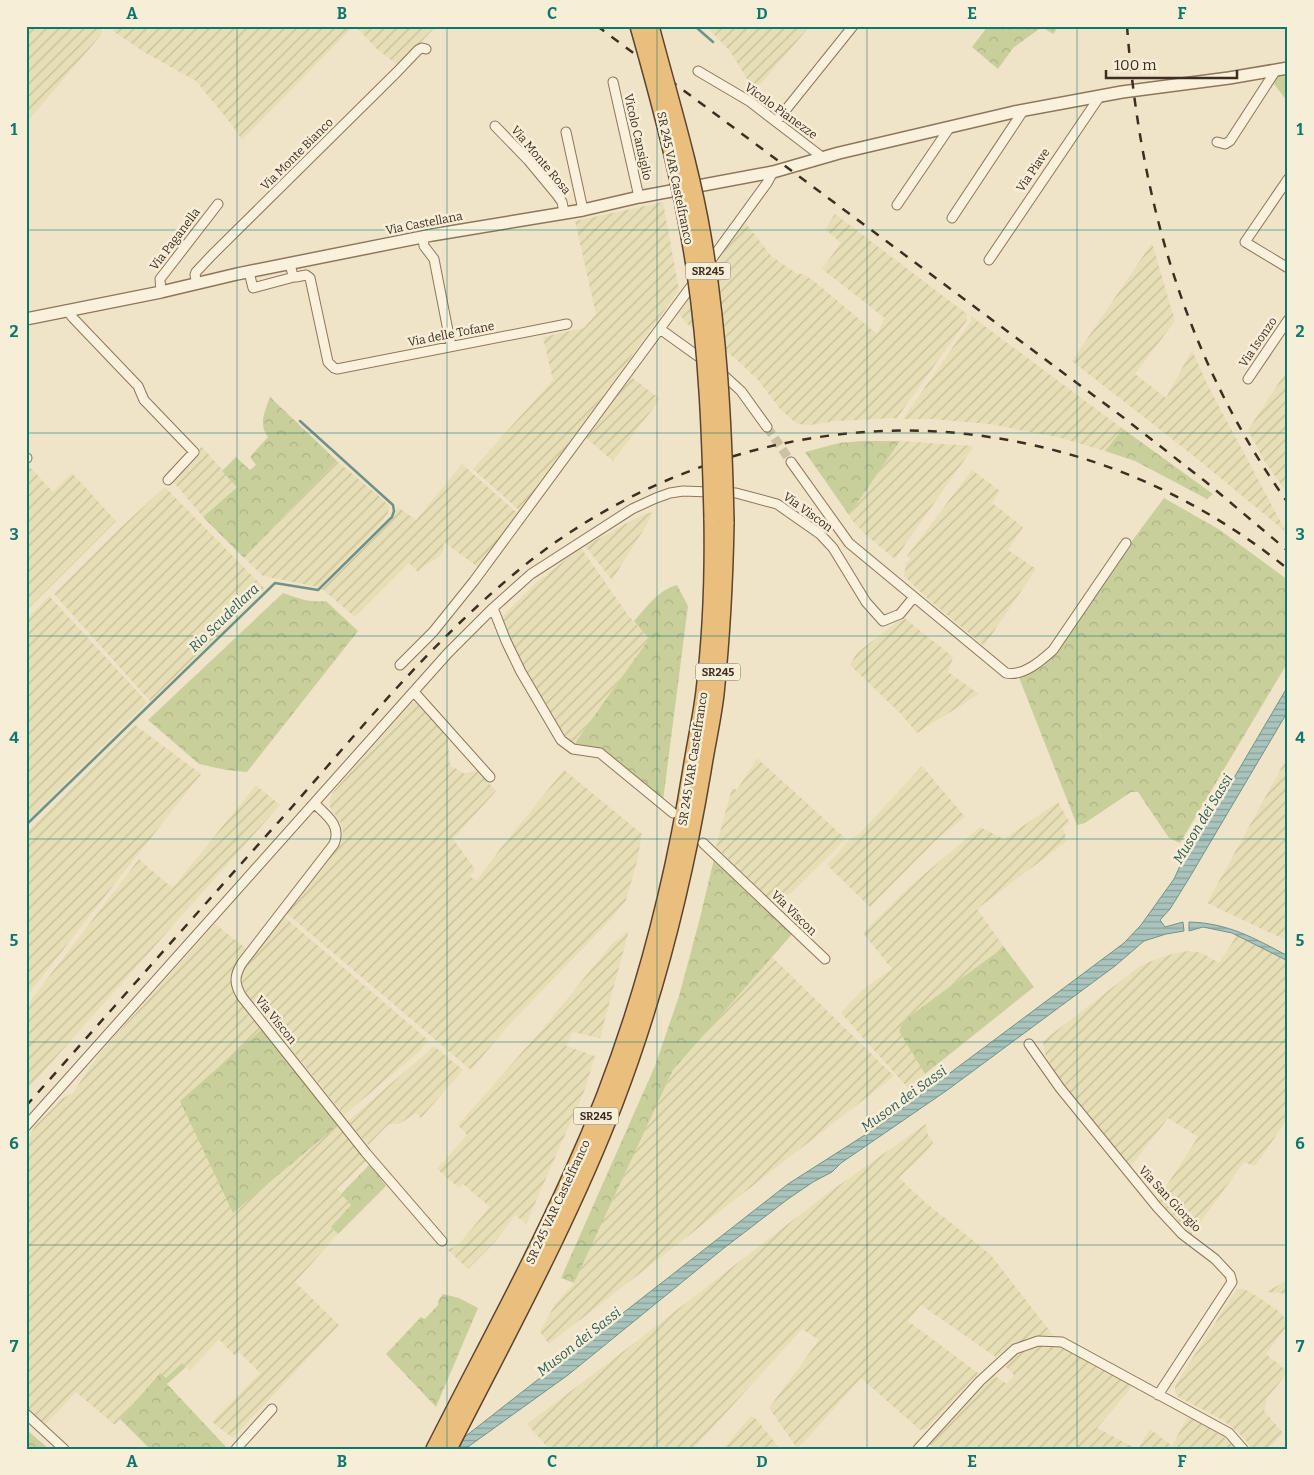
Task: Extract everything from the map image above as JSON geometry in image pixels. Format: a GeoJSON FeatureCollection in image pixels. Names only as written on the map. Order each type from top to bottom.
{"type":"FeatureCollection","features":[{"type":"Feature","properties":{"kind":"highway","name":"SR 245 VAR Castelfranco"},"geometry":{"type":"LineString","coordinates":[[449,1449],[570,1207],[623,1080],[658,975],[673,917],[694,821],[716,696],[725,581],[695,273],[670,146],[638,26]]}},
{"type":"Feature","properties":{"kind":"highway","name":"SR 245 VAR Castelfranco"},"geometry":{"type":"LineString","coordinates":[[434,1449],[521,1282],[578,1160],[621,1050],[656,936],[681,831],[704,692],[719,520],[724,436],[721,382],[703,235],[684,148],[650,26]]}},
{"type":"Feature","properties":{"kind":"street"},"geometry":{"type":"LineString","coordinates":[[776,122],[853,26]]}},
{"type":"Feature","properties":{"kind":"street","name":"Via Monte Bianco"},"geometry":{"type":"LineString","coordinates":[[197,284],[196,272],[212,255],[418,50],[426,49]]}},
{"type":"Feature","properties":{"kind":"street"},"geometry":{"type":"LineString","coordinates":[[822,157],[950,127],[1100,96],[1288,68]]}},
{"type":"Feature","properties":{"kind":"street"},"geometry":{"type":"LineString","coordinates":[[1217,142],[1225,144],[1230,141],[1276,70]]}},
{"type":"Feature","properties":{"kind":"street","name":"Vicolo Pianezze"},"geometry":{"type":"LineString","coordinates":[[698,71],[750,101],[822,157]]}},
{"type":"Feature","properties":{"kind":"street","name":"Vicolo Cansiglio"},"geometry":{"type":"LineString","coordinates":[[613,82],[639,197]]}},
{"type":"Feature","properties":{"kind":"street","name":"Via Piave"},"geometry":{"type":"LineString","coordinates":[[990,260],[1100,96]]}},
{"type":"Feature","properties":{"kind":"street"},"geometry":{"type":"LineString","coordinates":[[952,218],[1023,111]]}},
{"type":"Feature","properties":{"kind":"street","name":"Via Monte Rosa"},"geometry":{"type":"LineString","coordinates":[[495,126],[528,160],[562,202],[564,212]]}},
{"type":"Feature","properties":{"kind":"street"},"geometry":{"type":"LineString","coordinates":[[897,205],[950,127]]}},
{"type":"Feature","properties":{"kind":"street"},"geometry":{"type":"LineString","coordinates":[[566,132],[583,210]]}},
{"type":"Feature","properties":{"kind":"street","name":"Via Castellana"},"geometry":{"type":"LineString","coordinates":[[26,319],[423,237],[583,210],[639,197],[773,172],[822,157]]}},
{"type":"Feature","properties":{"kind":"street"},"geometry":{"type":"LineString","coordinates":[[400,665],[453,608],[660,329],[767,183],[773,172]]}},
{"type":"Feature","properties":{"kind":"street"},"geometry":{"type":"LineString","coordinates":[[1288,179],[1245,242],[1288,268]]}},
{"type":"Feature","properties":{"kind":"street","name":"Via Paganella"},"geometry":{"type":"LineString","coordinates":[[161,292],[160,279],[218,204]]}},
{"type":"Feature","properties":{"kind":"street"},"geometry":{"type":"LineString","coordinates":[[423,237],[424,246],[434,259],[451,346]]}},
{"type":"Feature","properties":{"kind":"street"},"geometry":{"type":"LineString","coordinates":[[249,272],[253,288],[294,277],[290,264]]}},
{"type":"Feature","properties":{"kind":"street","name":"Via delle Tofane"},"geometry":{"type":"LineString","coordinates":[[294,277],[306,275],[310,278],[328,362],[334,368],[340,370],[567,324]]}},
{"type":"Feature","properties":{"kind":"street"},"geometry":{"type":"LineString","coordinates":[[67,310],[138,386],[144,400],[194,452],[168,480]]}},
{"type":"Feature","properties":{"kind":"street","name":"Via Isonzo"},"geometry":{"type":"LineString","coordinates":[[1248,379],[1288,320]]}},
{"type":"Feature","properties":{"kind":"street"},"geometry":{"type":"LineString","coordinates":[[660,329],[726,376],[741,391],[767,428]]}},
{"type":"Feature","properties":{"kind":"street","name":"Via Viscon"},"geometry":{"type":"LineString","coordinates":[[791,462],[849,543],[1006,673],[1012,674],[1040,662],[1053,650],[1126,543]]}},
{"type":"Feature","properties":{"kind":"street","name":"Via Viscon"},"geometry":{"type":"LineString","coordinates":[[26,1126],[448,653],[493,608],[531,574],[632,509],[670,493],[698,491],[736,493],[777,504],[813,529],[833,548],[866,602],[883,621],[900,614],[914,597]]}},
{"type":"Feature","properties":{"kind":"street"},"geometry":{"type":"LineString","coordinates":[[493,608],[521,672],[561,740],[570,748],[600,753],[673,814]]}},
{"type":"Feature","properties":{"kind":"street"},"geometry":{"type":"LineString","coordinates":[[414,692],[490,777]]}},
{"type":"Feature","properties":{"kind":"street","name":"Via Viscon"},"geometry":{"type":"LineString","coordinates":[[314,802],[331,820],[338,836],[334,844],[242,962],[235,980],[237,988],[242,997],[366,1153],[442,1242]]}},
{"type":"Feature","properties":{"kind":"street","name":"Via Viscon"},"geometry":{"type":"LineString","coordinates":[[703,843],[825,959]]}},
{"type":"Feature","properties":{"kind":"street","name":"Via San Giorgio"},"geometry":{"type":"LineString","coordinates":[[1029,1044],[1060,1088],[1157,1207],[1182,1234],[1215,1259],[1230,1275],[1232,1282],[1158,1395]]}},
{"type":"Feature","properties":{"kind":"street"},"geometry":{"type":"LineString","coordinates":[[918,1449],[980,1381],[1015,1349],[1038,1341],[1062,1342],[1229,1434],[1239,1442],[1243,1449]]}},
{"type":"Feature","properties":{"kind":"street"},"geometry":{"type":"LineString","coordinates":[[236,1449],[272,1409]]}},
{"type":"Feature","properties":{"kind":"street"},"geometry":{"type":"LineString","coordinates":[[26,1414],[64,1449]]}},
{"type":"Feature","properties":{"kind":"shaded area"},"geometry":{"type":"Polygon","coordinates":[[[26,26],[99,26],[102,30],[101,35],[26,123],[26,26]]]}},
{"type":"Feature","properties":{"kind":"shaded area"},"geometry":{"type":"Polygon","coordinates":[[[114,26],[349,26],[352,28],[242,140],[196,81],[144,52],[113,31],[114,26]]]}},
{"type":"Feature","properties":{"kind":"shaded area"},"geometry":{"type":"Polygon","coordinates":[[[355,26],[436,26],[399,66],[377,49],[355,26]]]}},
{"type":"Feature","properties":{"kind":"shaded area"},"geometry":{"type":"Polygon","coordinates":[[[706,26],[810,26],[757,88],[752,87],[730,51],[706,26]]]}},
{"type":"Feature","properties":{"kind":"shaded area"},"geometry":{"type":"Polygon","coordinates":[[[663,202],[679,290],[520,511],[473,469],[553,380],[543,337],[584,328],[596,314],[575,221],[663,202]]]}},
{"type":"Feature","properties":{"kind":"shaded area"},"geometry":{"type":"Polygon","coordinates":[[[835,214],[967,314],[967,320],[897,418],[835,421],[810,425],[797,424],[781,410],[758,380],[736,359],[686,323],[679,313],[745,222],[771,256],[797,274],[803,274],[815,282],[877,334],[885,318],[822,269],[841,243],[825,229],[835,214]]]}},
{"type":"Feature","properties":{"kind":"shaded area"},"geometry":{"type":"Polygon","coordinates":[[[1152,243],[1175,321],[1135,374],[1166,398],[1192,350],[1207,384],[1286,532],[1190,453],[1072,361],[1152,243]]]}},
{"type":"Feature","properties":{"kind":"shaded area"},"geometry":{"type":"Polygon","coordinates":[[[971,316],[1123,429],[1105,451],[1061,438],[990,424],[931,419],[903,419],[971,321],[971,316]]]}},
{"type":"Feature","properties":{"kind":"shaded area"},"geometry":{"type":"Polygon","coordinates":[[[1288,369],[1288,494],[1265,462],[1248,430],[1288,369]]]}},
{"type":"Feature","properties":{"kind":"shaded area"},"geometry":{"type":"Polygon","coordinates":[[[631,377],[660,399],[613,461],[586,438],[624,383],[631,377]]]}},
{"type":"Feature","properties":{"kind":"shaded area"},"geometry":{"type":"Polygon","coordinates":[[[900,441],[974,446],[895,559],[866,535],[849,515],[900,441]]]}},
{"type":"Feature","properties":{"kind":"shaded area"},"geometry":{"type":"Polygon","coordinates":[[[202,447],[237,486],[203,517],[172,480],[202,447]]]}},
{"type":"Feature","properties":{"kind":"shaded area"},"geometry":{"type":"Polygon","coordinates":[[[337,461],[389,506],[388,513],[381,523],[318,587],[263,576],[244,558],[337,461]]]}},
{"type":"Feature","properties":{"kind":"shaded area"},"geometry":{"type":"Polygon","coordinates":[[[26,463],[53,492],[72,473],[116,521],[26,611],[26,463]]]}},
{"type":"Feature","properties":{"kind":"shaded area"},"geometry":{"type":"Polygon","coordinates":[[[462,464],[517,513],[479,568],[444,542],[443,551],[439,557],[418,572],[409,563],[355,617],[322,589],[392,519],[398,507],[416,520],[462,464]]]}},
{"type":"Feature","properties":{"kind":"shaded area"},"geometry":{"type":"Polygon","coordinates":[[[972,470],[1000,491],[992,503],[1023,527],[1008,550],[1036,569],[984,646],[904,576],[906,564],[911,559],[907,556],[972,470]]]}},
{"type":"Feature","properties":{"kind":"shaded area"},"geometry":{"type":"Polygon","coordinates":[[[165,487],[265,589],[150,701],[54,594],[117,531],[165,487]]]}},
{"type":"Feature","properties":{"kind":"shaded area"},"geometry":{"type":"Polygon","coordinates":[[[653,512],[612,580],[585,546],[642,515],[653,512]]]}},
{"type":"Feature","properties":{"kind":"shaded area"},"geometry":{"type":"Polygon","coordinates":[[[581,548],[628,615],[649,639],[575,745],[564,740],[509,643],[501,618],[538,581],[581,548]]]}},
{"type":"Feature","properties":{"kind":"shaded area"},"geometry":{"type":"Polygon","coordinates":[[[49,596],[147,702],[26,822],[26,620],[49,596]]]}},
{"type":"Feature","properties":{"kind":"shaded area"},"geometry":{"type":"Polygon","coordinates":[[[903,617],[953,657],[948,672],[979,694],[917,733],[901,714],[850,665],[857,653],[903,617]]]}},
{"type":"Feature","properties":{"kind":"shaded area"},"geometry":{"type":"Polygon","coordinates":[[[412,702],[419,704],[447,733],[450,765],[465,774],[477,770],[496,791],[453,839],[475,869],[470,877],[477,880],[564,770],[642,834],[637,861],[626,900],[610,920],[507,1027],[471,1070],[285,912],[341,843],[343,832],[341,823],[330,807],[333,792],[412,702]]]}},
{"type":"Feature","properties":{"kind":"shaded area"},"geometry":{"type":"Polygon","coordinates":[[[135,725],[201,774],[26,997],[26,833],[135,725]]]}},
{"type":"Feature","properties":{"kind":"shaded area"},"geometry":{"type":"Polygon","coordinates":[[[1288,756],[1288,941],[1207,903],[1288,756]]]}},
{"type":"Feature","properties":{"kind":"shaded area"},"geometry":{"type":"Polygon","coordinates":[[[757,758],[846,839],[791,893],[779,900],[771,901],[716,847],[732,788],[737,790],[757,758]]]}},
{"type":"Feature","properties":{"kind":"shaded area"},"geometry":{"type":"Polygon","coordinates":[[[922,766],[965,817],[936,840],[870,907],[827,865],[850,839],[860,833],[922,766]]]}},
{"type":"Feature","properties":{"kind":"shaded area"},"geometry":{"type":"Polygon","coordinates":[[[256,785],[280,805],[26,1091],[26,1007],[44,983],[139,859],[171,887],[174,886],[256,785]]]}},
{"type":"Feature","properties":{"kind":"shaded area"},"geometry":{"type":"Polygon","coordinates":[[[1058,802],[1070,823],[1063,827],[1067,841],[977,909],[1004,947],[903,1021],[899,1031],[926,1073],[908,1088],[841,1013],[862,990],[892,969],[863,933],[907,889],[980,827],[1004,839],[1058,802]]]}},
{"type":"Feature","properties":{"kind":"shaded area"},"geometry":{"type":"Polygon","coordinates":[[[282,915],[428,1040],[420,1051],[344,1115],[246,993],[241,982],[248,958],[282,915]]]}},
{"type":"Feature","properties":{"kind":"shaded area"},"geometry":{"type":"Polygon","coordinates":[[[215,924],[248,950],[234,968],[233,979],[339,1124],[368,1159],[337,1189],[352,1205],[331,1227],[338,1234],[295,1282],[339,1325],[233,1438],[212,1422],[260,1373],[239,1352],[235,1356],[219,1339],[190,1371],[182,1363],[166,1378],[159,1373],[115,1425],[76,1392],[45,1425],[26,1410],[26,1142],[35,1126],[63,1098],[73,1093],[98,1055],[215,924]]]}},
{"type":"Feature","properties":{"kind":"shaded area"},"geometry":{"type":"Polygon","coordinates":[[[629,930],[600,1038],[573,1032],[566,1046],[595,1056],[585,1089],[526,1224],[515,1215],[495,1242],[468,1269],[445,1247],[449,1249],[459,1244],[490,1207],[463,1184],[459,1188],[437,1169],[467,1135],[458,1125],[540,1032],[612,944],[629,930]]]}},
{"type":"Feature","properties":{"kind":"shaded area"},"geometry":{"type":"Polygon","coordinates":[[[1237,935],[1288,961],[1288,1118],[1255,1166],[1244,1162],[1191,1235],[1158,1199],[1198,1137],[1168,1118],[1129,1169],[1061,1083],[1045,1054],[1043,1041],[1139,967],[1172,954],[1188,951],[1202,953],[1219,963],[1237,935]]]}},
{"type":"Feature","properties":{"kind":"shaded area"},"geometry":{"type":"Polygon","coordinates":[[[771,956],[894,1076],[549,1344],[540,1332],[555,1304],[574,1283],[673,1070],[771,956]]]}},
{"type":"Feature","properties":{"kind":"shaded area"},"geometry":{"type":"Polygon","coordinates":[[[434,1046],[463,1070],[421,1118],[416,1113],[399,1124],[389,1124],[368,1145],[348,1121],[434,1046]]]}},
{"type":"Feature","properties":{"kind":"shaded area"},"geometry":{"type":"Polygon","coordinates":[[[926,1124],[928,1135],[933,1142],[929,1149],[899,1178],[926,1203],[990,1254],[1053,1335],[1030,1337],[1008,1348],[996,1357],[921,1305],[908,1321],[978,1373],[930,1425],[920,1430],[861,1378],[797,1448],[769,1408],[819,1340],[802,1329],[693,1449],[549,1449],[527,1424],[828,1193],[926,1124]]]}},
{"type":"Feature","properties":{"kind":"shaded area"},"geometry":{"type":"Polygon","coordinates":[[[1288,1278],[1288,1294],[1266,1292],[1281,1284],[1288,1278]]]}},
{"type":"Feature","properties":{"kind":"shaded area"},"geometry":{"type":"Polygon","coordinates":[[[1237,1289],[1244,1289],[1258,1297],[1277,1310],[1288,1321],[1288,1324],[1266,1354],[1287,1371],[1267,1398],[1264,1411],[1283,1433],[1268,1449],[1251,1449],[1238,1432],[1223,1420],[1180,1398],[1175,1392],[1175,1387],[1181,1376],[1237,1289]]]}},
{"type":"Feature","properties":{"kind":"shaded area"},"geometry":{"type":"Polygon","coordinates":[[[1037,1343],[1061,1345],[1133,1384],[1097,1428],[1137,1449],[934,1449],[927,1441],[990,1373],[1007,1384],[1014,1375],[1002,1363],[1012,1354],[1037,1343]]]}},
{"type":"Feature","properties":{"kind":"shaded area"},"geometry":{"type":"Polygon","coordinates":[[[751,1416],[757,1420],[780,1449],[723,1449],[751,1416]]]}},
{"type":"Feature","properties":{"kind":"shaded area"},"geometry":{"type":"Polygon","coordinates":[[[1188,1416],[1224,1437],[1237,1449],[1138,1449],[1150,1429],[1172,1446],[1188,1416]]]}},
{"type":"Feature","properties":{"kind":"green space"},"geometry":{"type":"Polygon","coordinates":[[[988,26],[1059,26],[1053,34],[1042,27],[1013,48],[998,69],[972,47],[988,26]]]}},
{"type":"Feature","properties":{"kind":"green space"},"geometry":{"type":"Polygon","coordinates":[[[1288,76],[1287,101],[1274,84],[1277,77],[1288,76]]]}},
{"type":"Feature","properties":{"kind":"green space"},"geometry":{"type":"Polygon","coordinates":[[[270,397],[337,461],[244,558],[203,517],[237,487],[222,471],[236,457],[250,470],[256,465],[250,457],[268,437],[263,427],[263,422],[270,397]]]}},
{"type":"Feature","properties":{"kind":"green space"},"geometry":{"type":"Polygon","coordinates":[[[1123,429],[1213,494],[1207,499],[1135,461],[1105,451],[1123,429]]]}},
{"type":"Feature","properties":{"kind":"green space"},"geometry":{"type":"Polygon","coordinates":[[[900,441],[849,515],[805,452],[839,443],[900,441]]]}},
{"type":"Feature","properties":{"kind":"green space"},"geometry":{"type":"Polygon","coordinates":[[[1164,498],[1220,530],[1288,580],[1288,662],[1180,843],[1169,838],[1138,792],[1131,792],[1085,823],[1077,825],[1018,675],[1041,663],[1164,498]]]}},
{"type":"Feature","properties":{"kind":"green space"},"geometry":{"type":"Polygon","coordinates":[[[677,585],[688,606],[663,801],[607,752],[597,747],[575,745],[649,639],[634,621],[664,590],[677,585]]]}},
{"type":"Feature","properties":{"kind":"green space"},"geometry":{"type":"Polygon","coordinates":[[[283,593],[309,601],[326,601],[358,631],[247,772],[199,764],[148,720],[283,593]]]}},
{"type":"Feature","properties":{"kind":"green space"},"geometry":{"type":"Polygon","coordinates":[[[714,859],[793,933],[673,1070],[574,1283],[561,1278],[655,1066],[679,996],[714,859]]]}},
{"type":"Feature","properties":{"kind":"green space"},"geometry":{"type":"Polygon","coordinates":[[[1004,947],[1034,987],[925,1074],[899,1031],[903,1021],[1004,947]]]}},
{"type":"Feature","properties":{"kind":"green space"},"geometry":{"type":"Polygon","coordinates":[[[263,1028],[339,1124],[233,1213],[180,1101],[263,1028]]]}},
{"type":"Feature","properties":{"kind":"green space"},"geometry":{"type":"Polygon","coordinates":[[[370,1164],[386,1186],[338,1234],[331,1227],[351,1205],[341,1194],[370,1164]]]}},
{"type":"Feature","properties":{"kind":"green space"},"geometry":{"type":"Polygon","coordinates":[[[443,1294],[459,1298],[478,1308],[436,1407],[386,1354],[421,1317],[425,1319],[438,1305],[438,1301],[443,1294]]]}},
{"type":"Feature","properties":{"kind":"green space"},"geometry":{"type":"Polygon","coordinates":[[[182,1363],[186,1367],[167,1384],[228,1449],[150,1449],[120,1419],[160,1373],[166,1378],[182,1363]]]}},
{"type":"Feature","properties":{"kind":"green space"},"geometry":{"type":"Polygon","coordinates":[[[27,1430],[49,1449],[26,1449],[27,1430]]]}},
{"type":"Feature","properties":{"kind":"water"},"geometry":{"type":"Polygon","coordinates":[[[1288,686],[1288,711],[1188,880],[1170,909],[1160,920],[1165,927],[1183,922],[1184,931],[1144,941],[1115,966],[946,1091],[841,1163],[832,1172],[788,1199],[724,1248],[568,1375],[465,1449],[457,1449],[462,1439],[788,1184],[879,1126],[1124,943],[1141,925],[1174,879],[1194,836],[1228,788],[1288,686]]]}},
{"type":"Feature","properties":{"kind":"water"},"geometry":{"type":"Polygon","coordinates":[[[1189,922],[1228,928],[1264,943],[1288,956],[1288,961],[1232,933],[1203,927],[1189,931],[1189,922]]]}},
{"type":"Feature","properties":{"kind":"waterway","name":"Rio Scudellara"},"geometry":{"type":"LineString","coordinates":[[698,26],[697,28],[713,42]]}},
{"type":"Feature","properties":{"kind":"waterway","name":"Rio Scudellara"},"geometry":{"type":"LineString","coordinates":[[26,825],[275,583],[318,590],[392,517],[393,505],[300,421]]}},
{"type":"Feature","properties":{"kind":"waterway"},"geometry":{"type":"LineString","coordinates":[[1285,1449],[1288,1445]]}},
{"type":"Feature","properties":{"kind":"tunnel"},"geometry":{"type":"LineString","coordinates":[[767,427],[791,462]]}},
{"type":"Feature","properties":{"kind":"railway"},"geometry":{"type":"LineString","coordinates":[[597,26],[1124,418],[1206,482],[1288,551]]}},
{"type":"Feature","properties":{"kind":"railway"},"geometry":{"type":"LineString","coordinates":[[1127,26],[1133,90],[1143,154],[1157,216],[1174,276],[1196,335],[1222,393],[1252,449],[1288,503]]}},
{"type":"Feature","properties":{"kind":"railway"},"geometry":{"type":"LineString","coordinates":[[26,1106],[371,716],[455,628],[514,574],[562,537],[614,506],[669,479],[727,458],[786,443],[846,434],[906,431],[967,434],[1055,450],[1137,478],[1215,518],[1252,542],[1288,569]]}},
{"type":"Feature","properties":{"kind":"water label","name":"Muson dei Sassi"},"geometry":{"type":"Point","coordinates":[1203,819]}},
{"type":"Feature","properties":{"kind":"water label","name":"Muson dei Sassi"},"geometry":{"type":"Point","coordinates":[904,1099]}},
{"type":"Feature","properties":{"kind":"water label","name":"Muson dei Sassi"},"geometry":{"type":"Point","coordinates":[579,1342]}}]}
